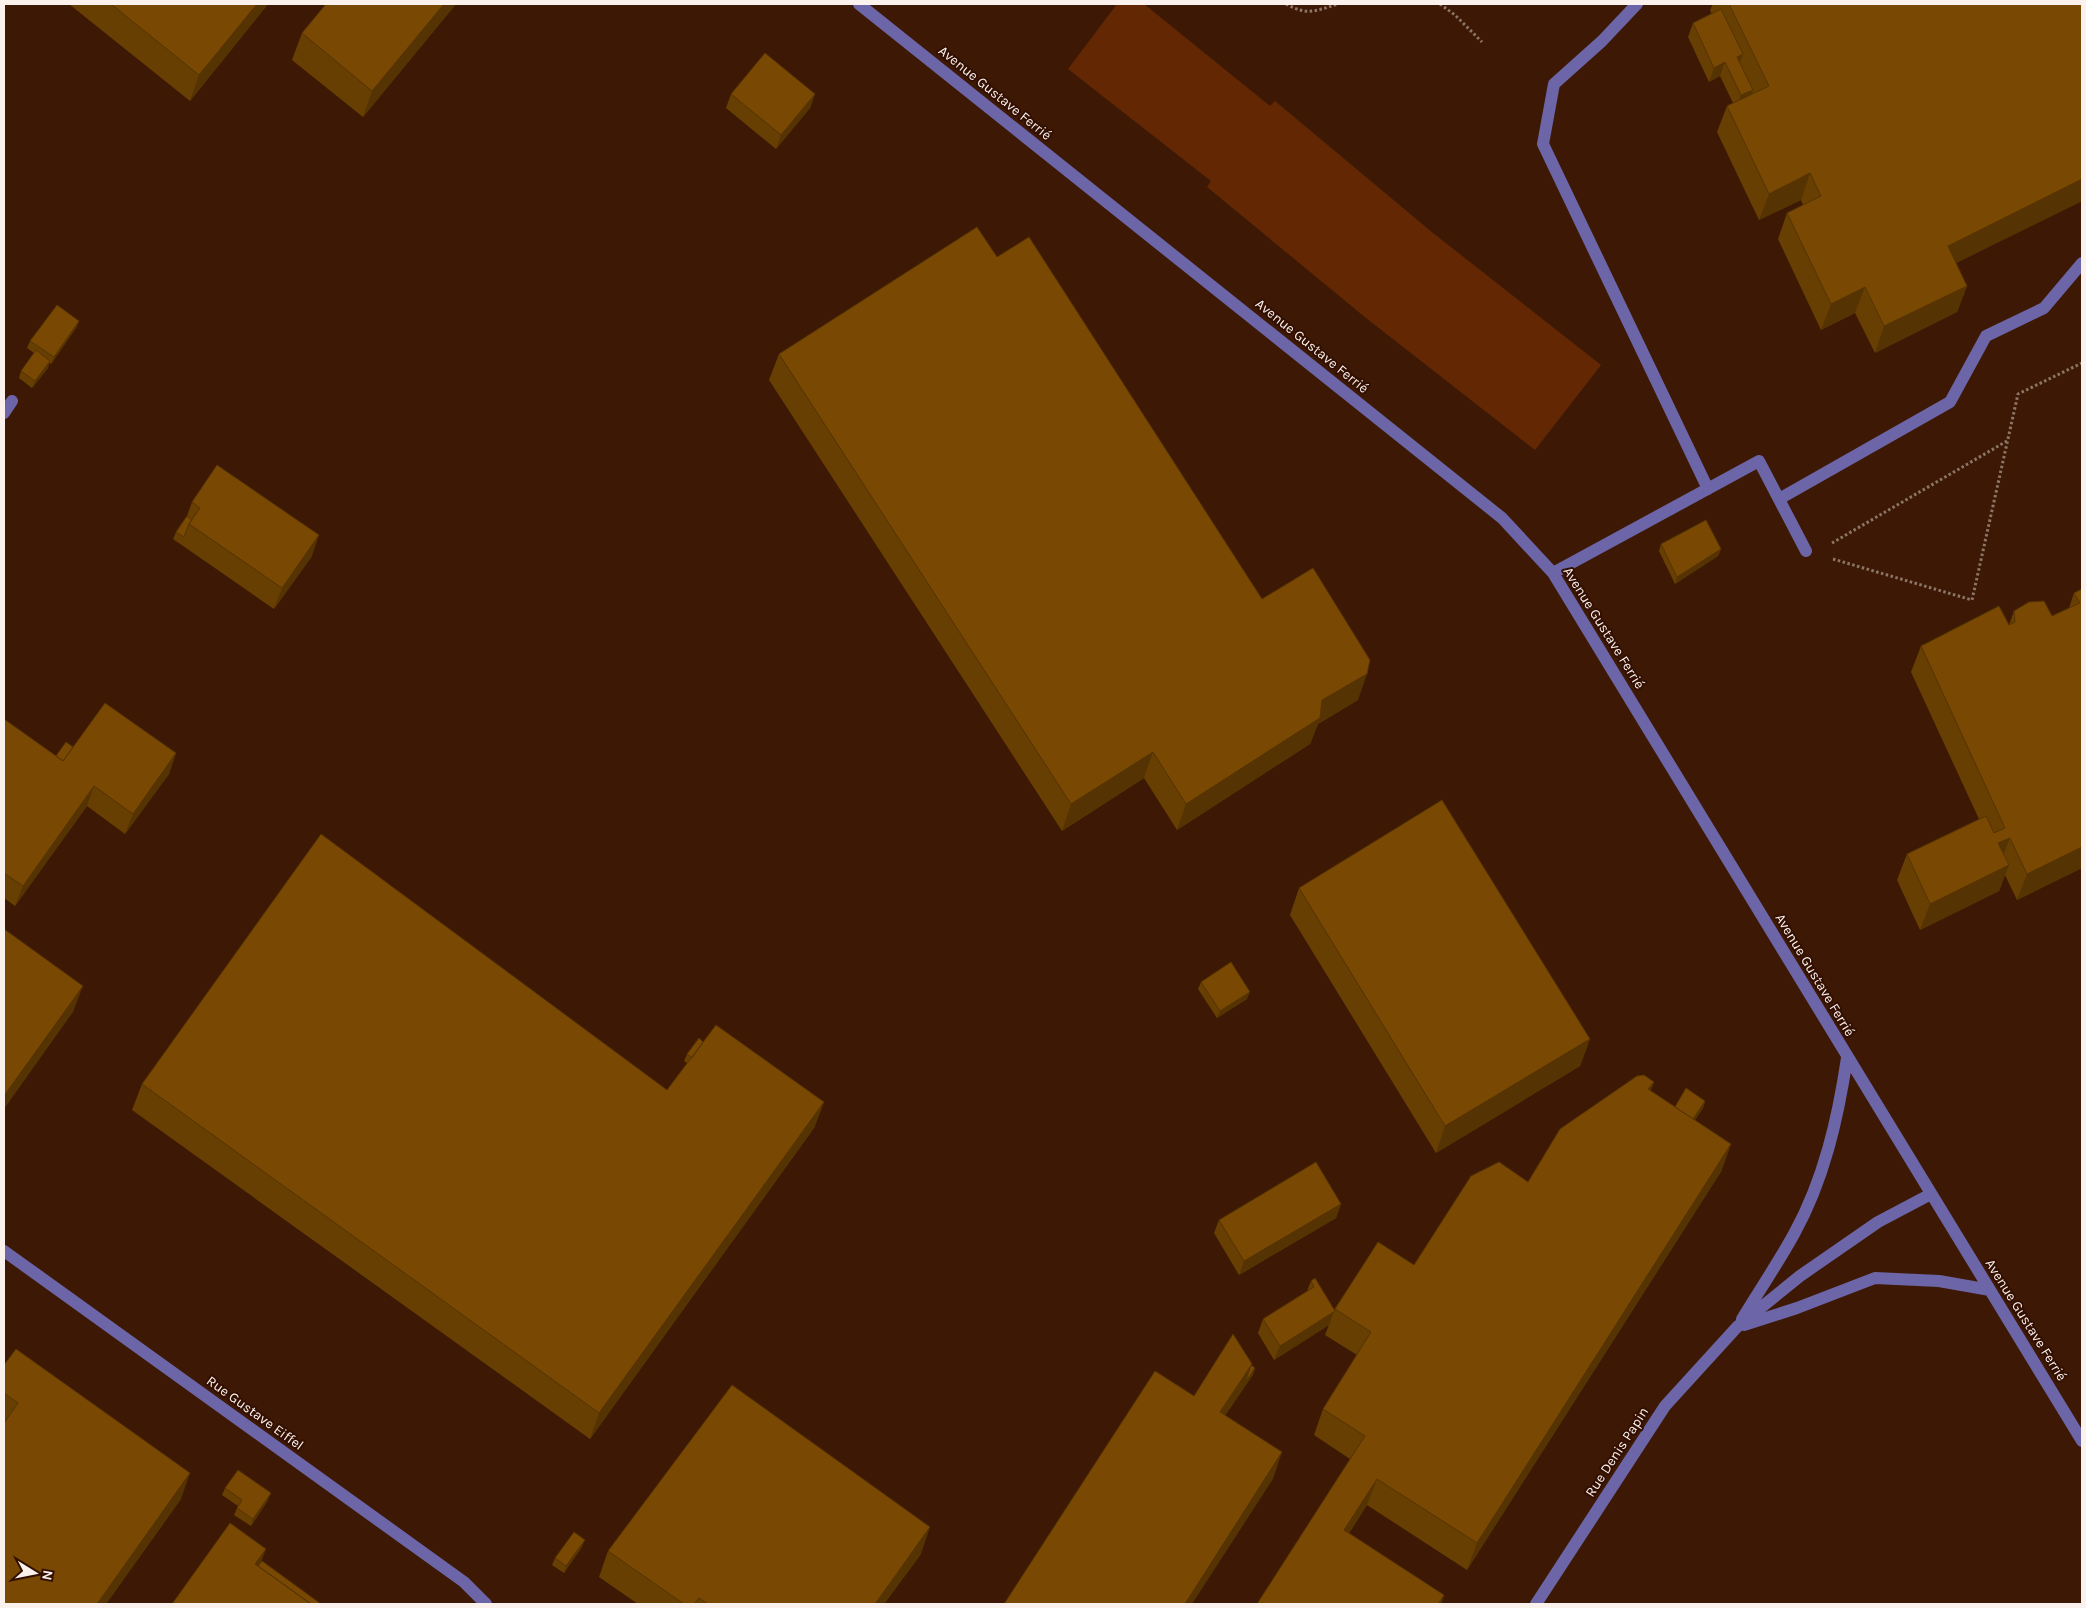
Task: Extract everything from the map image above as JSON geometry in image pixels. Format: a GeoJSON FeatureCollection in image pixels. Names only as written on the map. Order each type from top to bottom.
{"type":"FeatureCollection","features":[{"type":"Feature","properties":{"kind":"street"},"geometry":{"type":"LineString","coordinates":[[1637,4],[1602,41],[1554,84],[1543,144],[1708,488]]}},
{"type":"Feature","properties":{"kind":"street","name":"Avenue Gustave Ferrié"},"geometry":{"type":"LineString","coordinates":[[863,5],[1502,518],[1553,573],[2082,1441]]}},
{"type":"Feature","properties":{"kind":"street"},"geometry":{"type":"LineString","coordinates":[[1779,499],[1950,402],[1986,336],[2044,308],[2082,263]]}},
{"type":"Feature","properties":{"kind":"street"},"geometry":{"type":"LineString","coordinates":[[4,414],[12,401]]}},
{"type":"Feature","properties":{"kind":"street"},"geometry":{"type":"LineString","coordinates":[[1553,573],[1759,461],[1810,552]]}},
{"type":"Feature","properties":{"kind":"street","name":"Rue Denis Papin"},"geometry":{"type":"LineString","coordinates":[[1737,1328],[1795,1233],[1821,1173],[1839,1109],[1848,1058]]}},
{"type":"Feature","properties":{"kind":"street","name":"Rue Denis Papin"},"geometry":{"type":"LineString","coordinates":[[1536,1604],[1665,1406],[1737,1328],[1800,1276],[1878,1222],[1931,1194]]}},
{"type":"Feature","properties":{"kind":"street","name":"Rue Gustave Eiffel"},"geometry":{"type":"LineString","coordinates":[[4,1251],[464,1582],[486,1604]]}},
{"type":"Feature","properties":{"kind":"street","name":"Rue Denis Papin"},"geometry":{"type":"LineString","coordinates":[[1737,1328],[1797,1308],[1875,1278],[1940,1280],[1990,1290]]}},
{"type":"Feature","properties":{"kind":"path"},"geometry":{"type":"LineString","coordinates":[[1286,4],[1296,10],[1311,13],[1338,4]]}},
{"type":"Feature","properties":{"kind":"path"},"geometry":{"type":"LineString","coordinates":[[1440,4],[1455,15],[1482,42]]}},
{"type":"Feature","properties":{"kind":"path"},"geometry":{"type":"LineString","coordinates":[[1810,552],[1972,600],[2018,394],[2082,363]]}},
{"type":"Feature","properties":{"kind":"path"},"geometry":{"type":"LineString","coordinates":[[1810,552],[2007,441]]}},
{"type":"Feature","properties":{"kind":"shaded area"},"geometry":{"type":"Polygon","coordinates":[[[1117,4],[1144,4],[1270,106],[1275,101],[1433,233],[1601,365],[1535,450],[1366,318],[1207,187],[1211,181],[1068,69],[1117,4]]]}},
{"type":"Feature","properties":{"kind":"building"},"geometry":{"type":"Polygon","coordinates":[[[111,4],[257,4],[199,75],[111,4]]]}},
{"type":"Feature","properties":{"kind":"building"},"geometry":{"type":"Polygon","coordinates":[[[326,4],[444,4],[372,91],[302,33],[326,4]]]}},
{"type":"Feature","properties":{"kind":"building"},"geometry":{"type":"Polygon","coordinates":[[[1729,4],[2082,4],[2082,179],[1948,246],[1967,286],[1884,326],[1865,287],[1831,304],[1787,213],[1821,196],[1810,173],[1769,194],[1727,106],[1769,86],[1729,4]]]}},
{"type":"Feature","properties":{"kind":"building"},"geometry":{"type":"Polygon","coordinates":[[[1721,9],[1743,54],[1737,57],[1753,90],[1741,95],[1725,62],[1714,68],[1693,23],[1721,9]]]}},
{"type":"Feature","properties":{"kind":"building"},"geometry":{"type":"Polygon","coordinates":[[[765,53],[815,94],[781,135],[731,94],[765,53]]]}},
{"type":"Feature","properties":{"kind":"building"},"geometry":{"type":"Polygon","coordinates":[[[977,227],[997,257],[1029,237],[1262,599],[1313,568],[1370,660],[1367,674],[1322,700],[1320,718],[1186,804],[1153,752],[1071,804],[779,354],[977,227]]]}},
{"type":"Feature","properties":{"kind":"building"},"geometry":{"type":"Polygon","coordinates":[[[57,305],[79,321],[54,357],[30,341],[57,305]]]}},
{"type":"Feature","properties":{"kind":"building"},"geometry":{"type":"Polygon","coordinates":[[[36,350],[50,361],[35,381],[21,371],[36,350]]]}},
{"type":"Feature","properties":{"kind":"building"},"geometry":{"type":"Polygon","coordinates":[[[217,465],[319,535],[282,588],[189,524],[200,508],[192,502],[217,465]]]}},
{"type":"Feature","properties":{"kind":"building"},"geometry":{"type":"Polygon","coordinates":[[[187,516],[192,520],[184,537],[176,532],[187,516]]]}},
{"type":"Feature","properties":{"kind":"building"},"geometry":{"type":"Polygon","coordinates":[[[1706,520],[1721,549],[1677,577],[1661,544],[1706,520]]]}},
{"type":"Feature","properties":{"kind":"building"},"geometry":{"type":"Polygon","coordinates":[[[2082,589],[2082,847],[2027,874],[2010,838],[1998,843],[2009,865],[1930,904],[1907,854],[1986,816],[1994,833],[2005,828],[1921,646],[1999,606],[2009,625],[2015,622],[2014,611],[2029,602],[2044,601],[2052,616],[2080,603],[2074,593],[2082,589]]]}},
{"type":"Feature","properties":{"kind":"building"},"geometry":{"type":"Polygon","coordinates":[[[105,703],[176,753],[133,814],[94,786],[23,886],[4,873],[4,719],[63,761],[105,703]]]}},
{"type":"Feature","properties":{"kind":"building"},"geometry":{"type":"Polygon","coordinates":[[[66,742],[73,747],[63,761],[56,756],[66,742]]]}},
{"type":"Feature","properties":{"kind":"building"},"geometry":{"type":"Polygon","coordinates":[[[1442,800],[1590,1039],[1445,1126],[1299,888],[1442,800]]]}},
{"type":"Feature","properties":{"kind":"building"},"geometry":{"type":"Polygon","coordinates":[[[321,834],[667,1090],[716,1025],[824,1102],[599,1413],[142,1084],[321,834]]]}},
{"type":"Feature","properties":{"kind":"building"},"geometry":{"type":"Polygon","coordinates":[[[4,929],[83,986],[4,1096],[4,929]]]}},
{"type":"Feature","properties":{"kind":"building"},"geometry":{"type":"Polygon","coordinates":[[[1231,962],[1250,992],[1220,1011],[1201,982],[1231,962]]]}},
{"type":"Feature","properties":{"kind":"building"},"geometry":{"type":"Polygon","coordinates":[[[699,1038],[703,1042],[692,1058],[687,1054],[699,1038]]]}},
{"type":"Feature","properties":{"kind":"building"},"geometry":{"type":"Polygon","coordinates":[[[1644,1075],[1654,1082],[1648,1089],[1731,1144],[1477,1543],[1377,1479],[1344,1530],[1444,1595],[1438,1604],[1257,1604],[1365,1436],[1323,1409],[1371,1332],[1335,1309],[1378,1242],[1414,1265],[1471,1176],[1499,1162],[1528,1182],[1560,1129],[1637,1076],[1644,1075]]]}},
{"type":"Feature","properties":{"kind":"building"},"geometry":{"type":"Polygon","coordinates":[[[1686,1088],[1705,1101],[1693,1119],[1675,1107],[1686,1088]]]}},
{"type":"Feature","properties":{"kind":"building"},"geometry":{"type":"Polygon","coordinates":[[[1316,1162],[1341,1204],[1244,1261],[1219,1220],[1316,1162]]]}},
{"type":"Feature","properties":{"kind":"building"},"geometry":{"type":"Polygon","coordinates":[[[1315,1278],[1335,1311],[1280,1346],[1263,1319],[1314,1287],[1311,1281],[1315,1278]]]}},
{"type":"Feature","properties":{"kind":"building"},"geometry":{"type":"Polygon","coordinates":[[[1233,1334],[1252,1364],[1220,1412],[1282,1452],[1185,1604],[1004,1604],[1155,1371],[1194,1396],[1233,1334]]]}},
{"type":"Feature","properties":{"kind":"building"},"geometry":{"type":"Polygon","coordinates":[[[16,1349],[190,1473],[97,1604],[4,1604],[4,1423],[18,1403],[4,1393],[4,1365],[16,1349]]]}},
{"type":"Feature","properties":{"kind":"building"},"geometry":{"type":"Polygon","coordinates":[[[1251,1365],[1255,1368],[1245,1383],[1251,1365]]]}},
{"type":"Feature","properties":{"kind":"building"},"geometry":{"type":"Polygon","coordinates":[[[732,1385],[930,1527],[875,1604],[708,1604],[699,1598],[694,1604],[684,1604],[608,1551],[732,1385]]]}},
{"type":"Feature","properties":{"kind":"building"},"geometry":{"type":"Polygon","coordinates":[[[238,1470],[271,1493],[253,1519],[237,1508],[242,1500],[225,1488],[238,1470]]]}},
{"type":"Feature","properties":{"kind":"building"},"geometry":{"type":"Polygon","coordinates":[[[230,1523],[266,1549],[255,1564],[311,1604],[172,1604],[230,1523]]]}},
{"type":"Feature","properties":{"kind":"building"},"geometry":{"type":"Polygon","coordinates":[[[574,1532],[585,1540],[566,1566],[555,1558],[574,1532]]]}},
{"type":"Feature","properties":{"kind":"building"},"geometry":{"type":"Polygon","coordinates":[[[262,1561],[321,1604],[311,1604],[258,1566],[262,1561]]]}}]}
